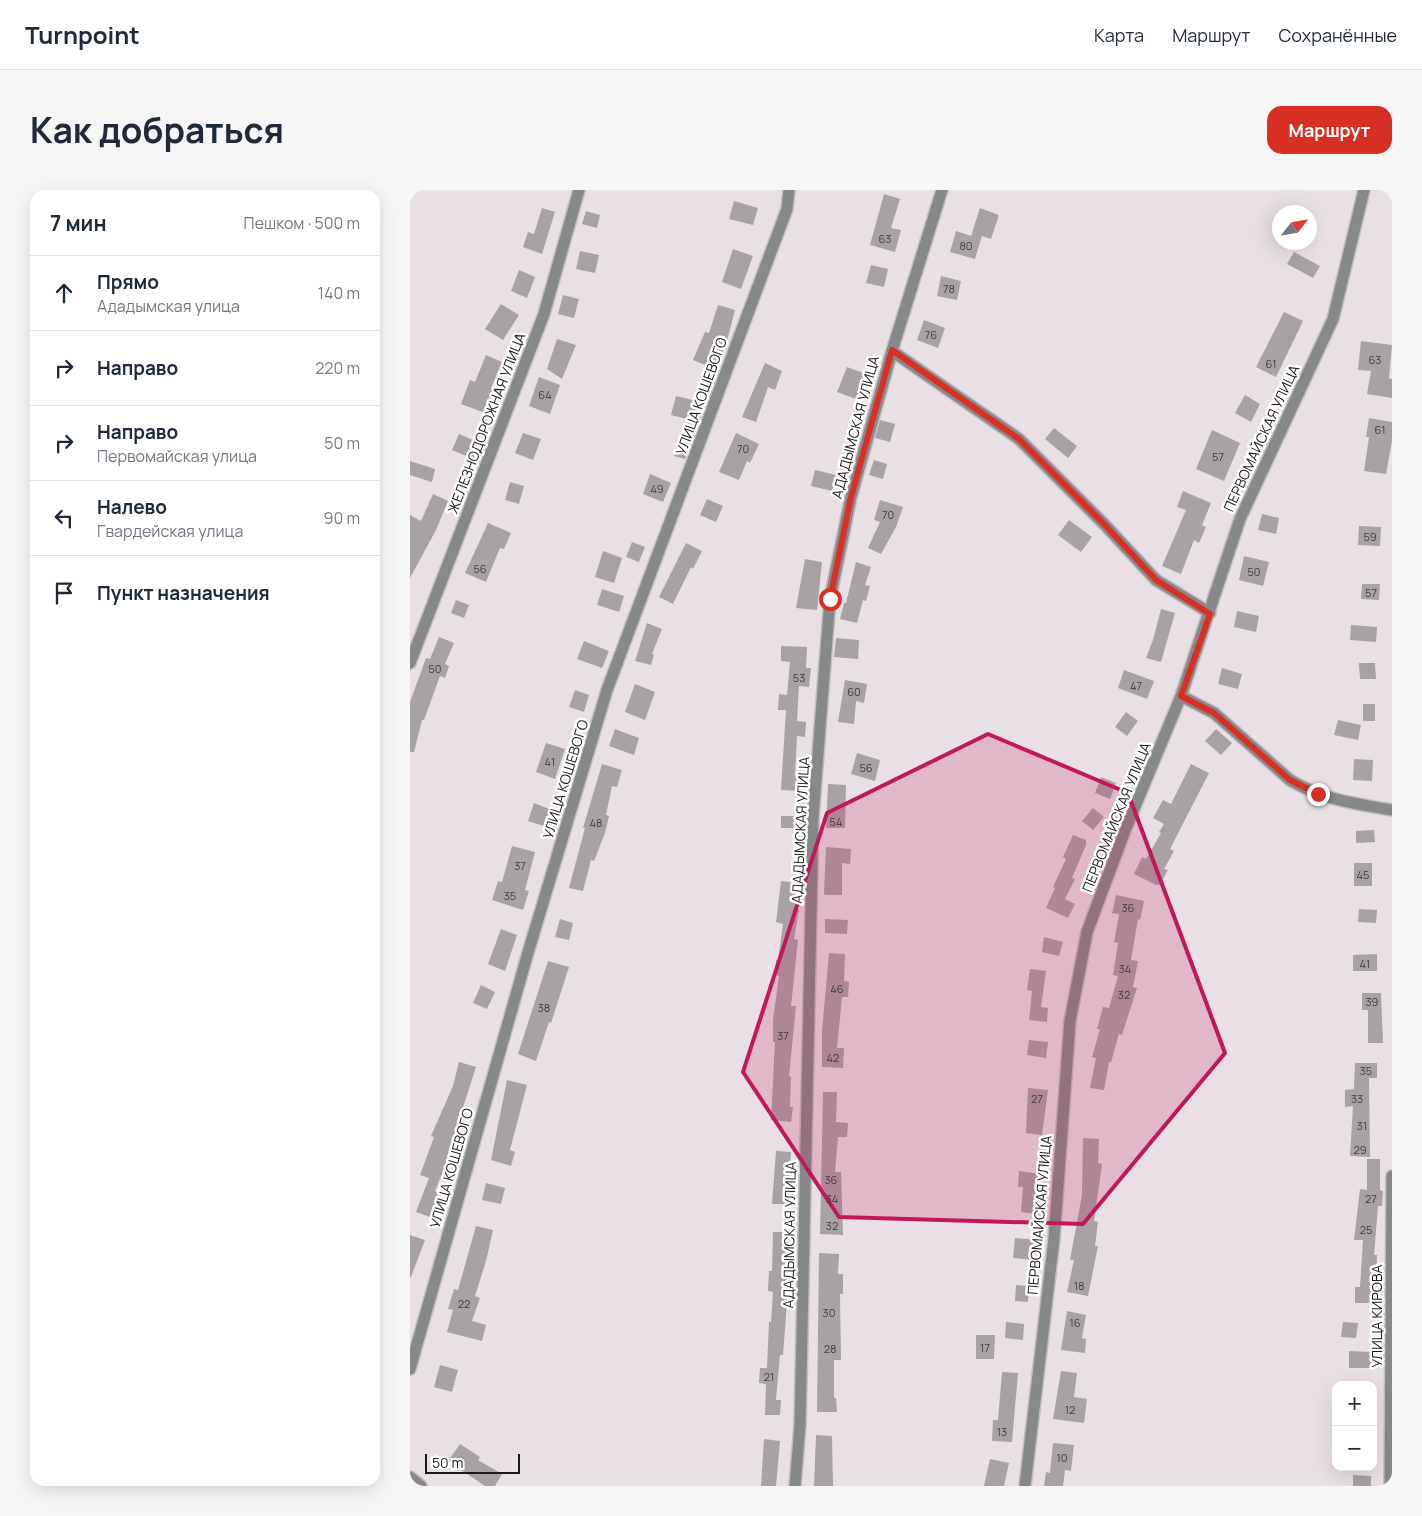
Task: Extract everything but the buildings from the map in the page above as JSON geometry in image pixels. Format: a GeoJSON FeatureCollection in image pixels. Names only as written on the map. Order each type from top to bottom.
{"type":"FeatureCollection","features":[{"type":"Feature","properties":{"kind":"street","name":"ЖЕЛЕЗНОДОРОЖНАЯ УЛИЦА"},"geometry":{"type":"LineString","coordinates":[[410,663],[544,314],[579,190]]}},
{"type":"Feature","properties":{"kind":"street","name":"УЛИЦА КОШЕВОГО"},"geometry":{"type":"LineString","coordinates":[[410,1369],[525,965],[607,690],[787,209],[789,190]]}},
{"type":"Feature","properties":{"kind":"street","name":"АДАДЫМСКАЯ УЛИЦА"},"geometry":{"type":"LineString","coordinates":[[796,1486],[800,1425],[813,818],[830,599],[851,497],[892,350],[942,190]]}},
{"type":"Feature","properties":{"kind":"street","name":"ПЕРВОМАЙСКАЯ УЛИЦА"},"geometry":{"type":"LineString","coordinates":[[1025,1486],[1054,1239],[1070,1021],[1087,932],[1120,842],[1181,696],[1210,614],[1240,519],[1333,319],[1364,190]]}},
{"type":"Feature","properties":{"kind":"street"},"geometry":{"type":"LineString","coordinates":[[892,350],[1019,439],[1104,524],[1156,580],[1210,614]]}},
{"type":"Feature","properties":{"kind":"street"},"geometry":{"type":"LineString","coordinates":[[1181,696],[1214,713],[1290,780],[1302,787],[1349,802],[1392,810]]}},
{"type":"Feature","properties":{"kind":"street","name":"УЛИЦА КИРОВА"},"geometry":{"type":"LineString","coordinates":[[1390,1486],[1392,1176]]}},
{"type":"Feature","properties":{"kind":"street"},"geometry":{"type":"LineString","coordinates":[[410,1477],[421,1486]]}},
{"type":"Feature","properties":{"kind":"highlighted area"},"geometry":{"type":"Polygon","coordinates":[[[988,734],[1128,793],[1225,1053],[1083,1224],[839,1217],[743,1072],[827,813],[988,734]]]}},
{"type":"Feature","properties":{"kind":"route"},"geometry":{"type":"LineString","coordinates":[[830,599],[851,497],[892,350],[1019,439],[1104,524],[1156,580],[1210,614],[1181,696],[1214,713],[1290,780],[1318,794]]}}]}
